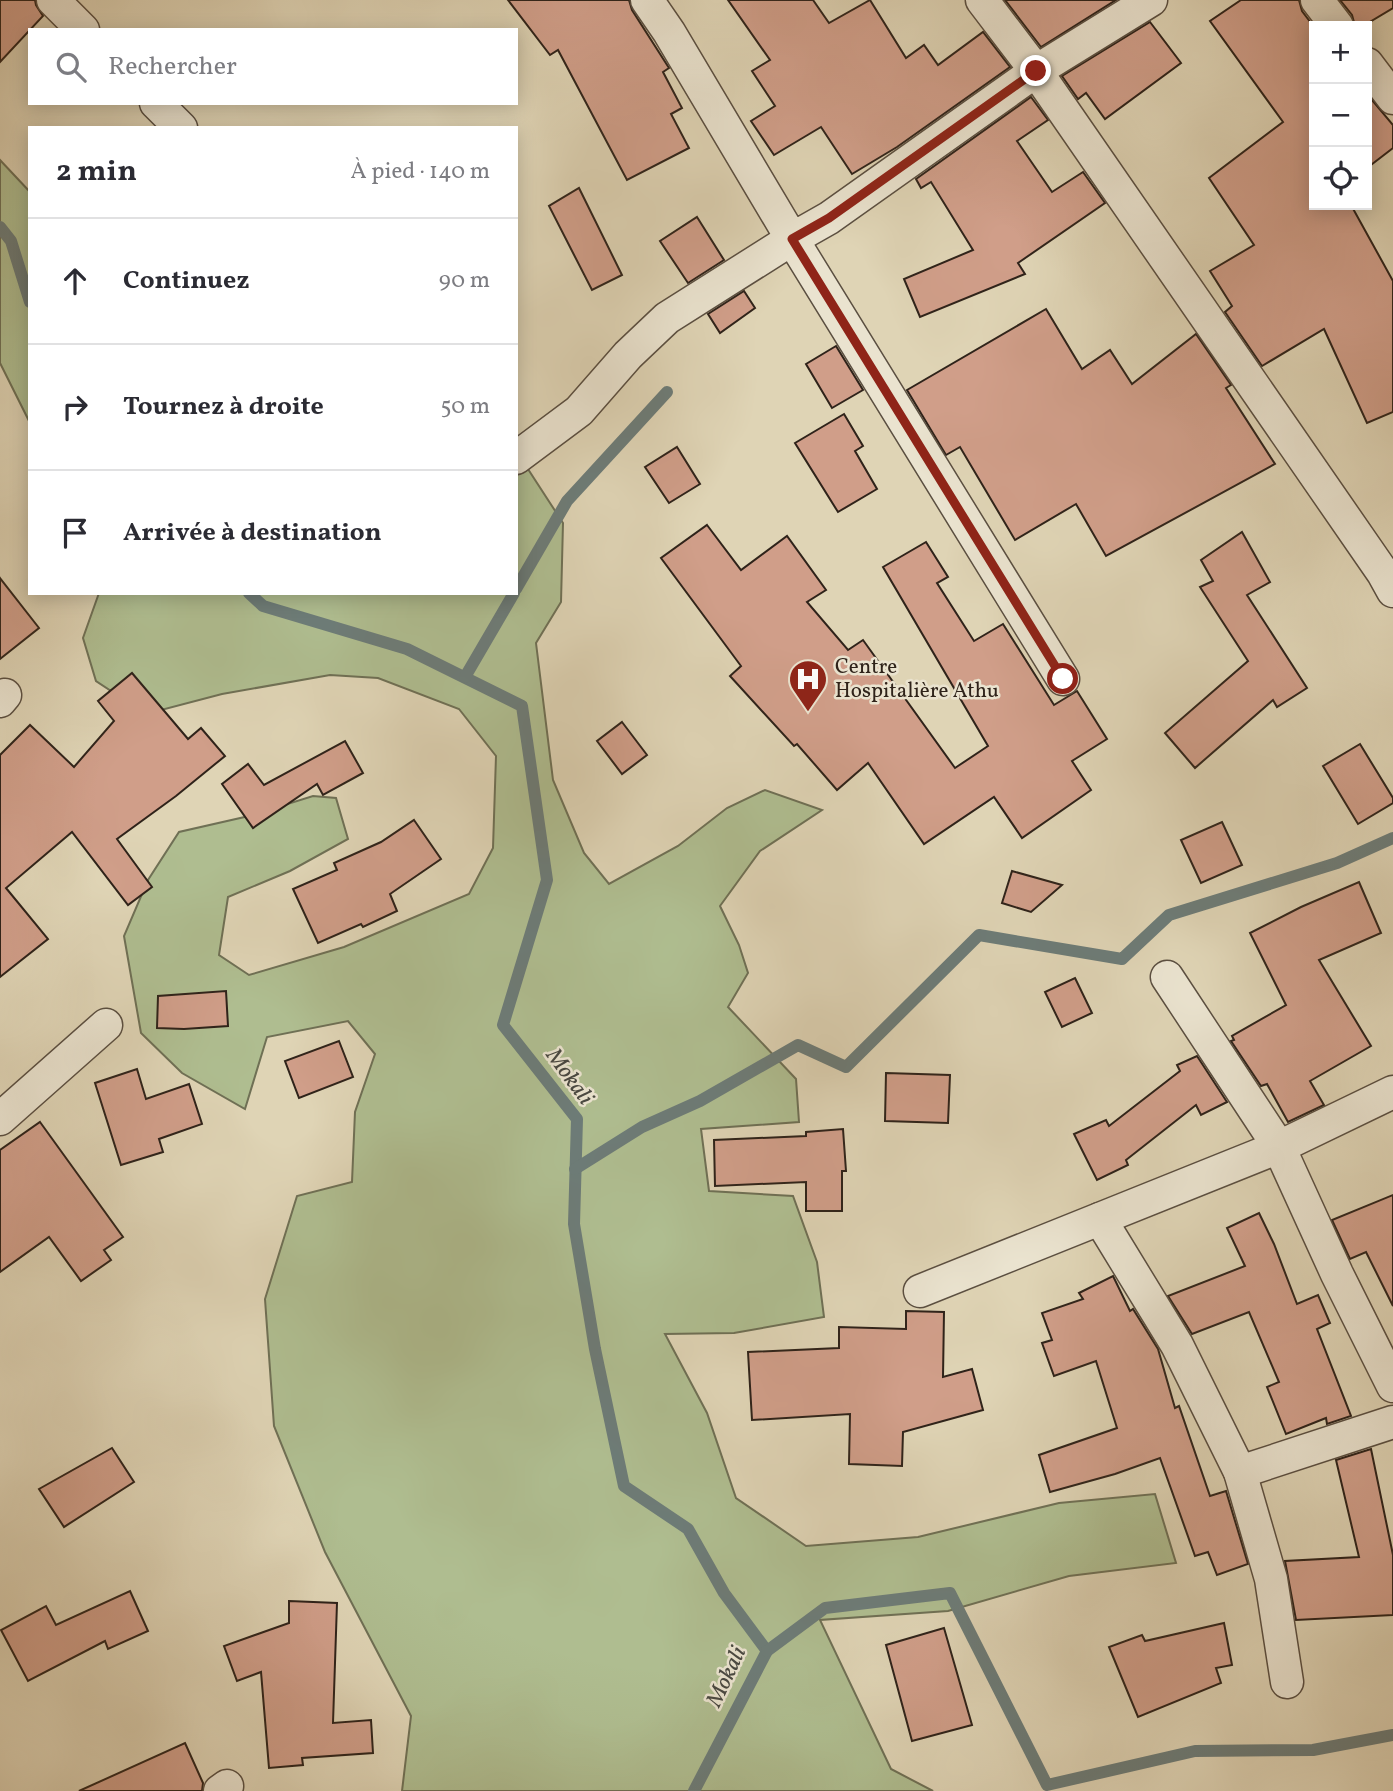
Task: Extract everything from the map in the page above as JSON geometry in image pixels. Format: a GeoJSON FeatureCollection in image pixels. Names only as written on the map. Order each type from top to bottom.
{"type":"FeatureCollection","features":[{"type":"Feature","properties":{"kind":"street"},"geometry":{"type":"LineString","coordinates":[[53,0],[81,28]]}},
{"type":"Feature","properties":{"kind":"street"},"geometry":{"type":"LineString","coordinates":[[647,0],[1063,679]]}},
{"type":"Feature","properties":{"kind":"street"},"geometry":{"type":"LineString","coordinates":[[982,0],[1036,71],[1393,591]]}},
{"type":"Feature","properties":{"kind":"street"},"geometry":{"type":"LineString","coordinates":[[518,457],[579,411],[628,355],[667,317],[829,218],[1036,71],[1151,0]]}},
{"type":"Feature","properties":{"kind":"street"},"geometry":{"type":"LineString","coordinates":[[1317,0],[1333,21]]}},
{"type":"Feature","properties":{"kind":"street"},"geometry":{"type":"LineString","coordinates":[[1372,71],[1393,98]]}},
{"type":"Feature","properties":{"kind":"street"},"geometry":{"type":"LineString","coordinates":[[158,105],[179,126]]}},
{"type":"Feature","properties":{"kind":"street"},"geometry":{"type":"LineString","coordinates":[[1167,977],[1279,1147],[1337,1274],[1393,1386]]}},
{"type":"Feature","properties":{"kind":"street"},"geometry":{"type":"LineString","coordinates":[[0,1119],[106,1025]]}},
{"type":"Feature","properties":{"kind":"street"},"geometry":{"type":"LineString","coordinates":[[920,1291],[1279,1147],[1393,1091]]}},
{"type":"Feature","properties":{"kind":"street"},"geometry":{"type":"LineString","coordinates":[[1100,1219],[1177,1345],[1240,1472],[1271,1579],[1287,1682]]}},
{"type":"Feature","properties":{"kind":"street"},"geometry":{"type":"LineString","coordinates":[[1240,1472],[1393,1422]]}},
{"type":"Feature","properties":{"kind":"green space"},"geometry":{"type":"Polygon","coordinates":[[[0,160],[28,190],[28,419],[0,363],[0,160]]]}},
{"type":"Feature","properties":{"kind":"green space"},"geometry":{"type":"Polygon","coordinates":[[[526,466],[563,523],[561,602],[536,643],[553,780],[584,853],[609,884],[678,846],[727,808],[765,790],[822,810],[760,851],[720,906],[739,945],[748,973],[728,1007],[796,1079],[799,1122],[701,1129],[709,1191],[793,1196],[817,1262],[824,1317],[734,1333],[665,1334],[707,1413],[736,1498],[806,1546],[918,1537],[1059,1503],[1155,1494],[1176,1563],[1069,1576],[948,1611],[820,1620],[891,1769],[933,1791],[402,1791],[411,1716],[325,1552],[274,1426],[265,1299],[297,1196],[352,1182],[355,1112],[375,1054],[348,1021],[267,1037],[245,1109],[182,1073],[141,1033],[124,936],[148,880],[179,832],[249,816],[313,796],[336,798],[348,839],[290,871],[228,897],[219,955],[249,975],[344,947],[469,894],[493,848],[496,756],[459,709],[378,678],[330,675],[222,694],[146,714],[96,681],[83,638],[98,595],[518,595],[518,468],[526,466]]]}},
{"type":"Feature","properties":{"kind":"building"},"geometry":{"type":"Polygon","coordinates":[[[0,0],[35,0],[43,16],[32,28],[28,28],[28,32],[0,62],[0,0]]]}},
{"type":"Feature","properties":{"kind":"building"},"geometry":{"type":"Polygon","coordinates":[[[508,0],[629,0],[632,10],[669,68],[663,72],[682,108],[671,114],[689,148],[627,180],[558,50],[550,55],[508,0]]]}},
{"type":"Feature","properties":{"kind":"building"},"geometry":{"type":"Polygon","coordinates":[[[728,0],[813,0],[829,23],[870,0],[906,58],[924,45],[938,65],[983,32],[1010,67],[897,147],[852,174],[821,127],[774,155],[751,121],[775,106],[752,71],[770,60],[728,0]]]}},
{"type":"Feature","properties":{"kind":"building"},"geometry":{"type":"Polygon","coordinates":[[[1005,0],[1116,0],[1041,47],[1005,0]]]}},
{"type":"Feature","properties":{"kind":"building"},"geometry":{"type":"Polygon","coordinates":[[[1241,0],[1299,0],[1302,11],[1310,21],[1309,210],[1354,210],[1393,281],[1393,412],[1367,423],[1324,329],[1262,366],[1225,312],[1232,306],[1210,271],[1254,245],[1209,178],[1283,122],[1210,21],[1241,0]]]}},
{"type":"Feature","properties":{"kind":"building"},"geometry":{"type":"Polygon","coordinates":[[[1340,0],[1393,0],[1393,8],[1371,21],[1354,21],[1340,0]]]}},
{"type":"Feature","properties":{"kind":"building"},"geometry":{"type":"Polygon","coordinates":[[[1150,22],[1181,63],[1105,119],[1086,93],[1078,99],[1062,76],[1150,22]]]}},
{"type":"Feature","properties":{"kind":"building"},"geometry":{"type":"Polygon","coordinates":[[[1031,97],[1048,120],[1017,141],[1052,192],[1083,172],[1105,203],[1018,263],[1025,274],[920,317],[904,279],[973,250],[931,182],[921,188],[916,179],[1031,97]]]}},
{"type":"Feature","properties":{"kind":"building"},"geometry":{"type":"Polygon","coordinates":[[[1372,100],[1393,125],[1393,148],[1372,164],[1372,100]]]}},
{"type":"Feature","properties":{"kind":"building"},"geometry":{"type":"Polygon","coordinates":[[[579,188],[622,275],[592,290],[549,206],[579,188]]]}},
{"type":"Feature","properties":{"kind":"building"},"geometry":{"type":"Polygon","coordinates":[[[697,217],[724,260],[688,283],[660,241],[697,217]]]}},
{"type":"Feature","properties":{"kind":"building"},"geometry":{"type":"Polygon","coordinates":[[[744,291],[755,308],[720,333],[708,314],[744,291]]]}},
{"type":"Feature","properties":{"kind":"building"},"geometry":{"type":"Polygon","coordinates":[[[1046,309],[1082,369],[1110,350],[1132,384],[1196,334],[1231,385],[1226,388],[1275,464],[1106,556],[1076,504],[1015,540],[960,447],[946,455],[907,390],[1046,309]]]}},
{"type":"Feature","properties":{"kind":"building"},"geometry":{"type":"Polygon","coordinates":[[[836,346],[863,390],[832,408],[806,364],[836,346]]]}},
{"type":"Feature","properties":{"kind":"building"},"geometry":{"type":"Polygon","coordinates":[[[844,414],[863,446],[855,451],[877,489],[838,512],[795,443],[844,414]]]}},
{"type":"Feature","properties":{"kind":"building"},"geometry":{"type":"Polygon","coordinates":[[[677,447],[700,484],[669,503],[645,467],[677,447]]]}},
{"type":"Feature","properties":{"kind":"building"},"geometry":{"type":"Polygon","coordinates":[[[707,525],[741,570],[787,536],[826,590],[807,602],[848,650],[863,640],[955,768],[988,746],[883,567],[926,542],[948,577],[937,583],[974,641],[1003,624],[1054,705],[1077,691],[1107,739],[1072,761],[1091,790],[1022,838],[994,797],[924,844],[868,763],[837,790],[797,744],[794,746],[730,676],[741,666],[661,558],[707,525]]]}},
{"type":"Feature","properties":{"kind":"building"},"geometry":{"type":"Polygon","coordinates":[[[1242,532],[1270,582],[1247,595],[1307,688],[1277,707],[1273,700],[1195,768],[1165,733],[1248,661],[1200,587],[1213,581],[1201,560],[1242,532]]]}},
{"type":"Feature","properties":{"kind":"building"},"geometry":{"type":"Polygon","coordinates":[[[0,578],[39,628],[0,659],[0,578]]]}},
{"type":"Feature","properties":{"kind":"building"},"geometry":{"type":"Polygon","coordinates":[[[132,673],[188,739],[201,728],[225,756],[117,839],[152,887],[128,905],[72,832],[6,888],[48,939],[0,977],[0,755],[30,725],[74,767],[114,721],[98,701],[132,673]]]}},
{"type":"Feature","properties":{"kind":"building"},"geometry":{"type":"Polygon","coordinates":[[[622,722],[647,755],[622,774],[597,741],[622,722]]]}},
{"type":"Feature","properties":{"kind":"building"},"geometry":{"type":"Polygon","coordinates":[[[345,741],[363,773],[323,795],[317,784],[253,828],[222,784],[248,764],[264,785],[345,741]]]}},
{"type":"Feature","properties":{"kind":"building"},"geometry":{"type":"Polygon","coordinates":[[[1360,744],[1393,798],[1393,803],[1358,824],[1323,766],[1360,744]]]}},
{"type":"Feature","properties":{"kind":"building"},"geometry":{"type":"Polygon","coordinates":[[[414,820],[441,859],[390,894],[397,911],[318,943],[293,889],[337,870],[334,863],[381,842],[414,820]]]}},
{"type":"Feature","properties":{"kind":"building"},"geometry":{"type":"Polygon","coordinates":[[[1222,822],[1242,865],[1201,883],[1181,840],[1222,822]]]}},
{"type":"Feature","properties":{"kind":"building"},"geometry":{"type":"Polygon","coordinates":[[[1012,871],[1062,885],[1031,912],[1002,903],[1012,871]]]}},
{"type":"Feature","properties":{"kind":"building"},"geometry":{"type":"Polygon","coordinates":[[[1359,882],[1381,933],[1319,960],[1371,1046],[1310,1081],[1324,1105],[1288,1122],[1267,1084],[1261,1086],[1231,1041],[1234,1040],[1232,1036],[1286,1005],[1250,933],[1359,882]]]}},
{"type":"Feature","properties":{"kind":"building"},"geometry":{"type":"Polygon","coordinates":[[[1075,978],[1092,1013],[1062,1027],[1045,992],[1075,978]]]}},
{"type":"Feature","properties":{"kind":"building"},"geometry":{"type":"Polygon","coordinates":[[[226,991],[228,1026],[157,1028],[158,996],[226,991]]]}},
{"type":"Feature","properties":{"kind":"building"},"geometry":{"type":"Polygon","coordinates":[[[339,1041],[353,1077],[299,1098],[285,1061],[339,1041]]]}},
{"type":"Feature","properties":{"kind":"building"},"geometry":{"type":"Polygon","coordinates":[[[1197,1056],[1227,1102],[1201,1115],[1196,1105],[1126,1160],[1128,1165],[1097,1180],[1074,1134],[1106,1120],[1109,1126],[1180,1071],[1177,1065],[1197,1056]]]}},
{"type":"Feature","properties":{"kind":"building"},"geometry":{"type":"Polygon","coordinates":[[[137,1069],[146,1099],[189,1084],[202,1124],[159,1139],[163,1152],[121,1165],[95,1083],[137,1069]]]}},
{"type":"Feature","properties":{"kind":"building"},"geometry":{"type":"Polygon","coordinates":[[[886,1073],[950,1075],[948,1123],[885,1121],[886,1073]]]}},
{"type":"Feature","properties":{"kind":"building"},"geometry":{"type":"Polygon","coordinates":[[[40,1122],[123,1237],[104,1250],[111,1260],[81,1281],[49,1237],[0,1272],[0,1150],[40,1122]]]}},
{"type":"Feature","properties":{"kind":"building"},"geometry":{"type":"Polygon","coordinates":[[[843,1129],[846,1171],[842,1171],[842,1211],[806,1211],[806,1182],[715,1186],[714,1140],[806,1136],[806,1132],[843,1129]]]}},
{"type":"Feature","properties":{"kind":"building"},"geometry":{"type":"Polygon","coordinates":[[[1393,1195],[1393,1306],[1366,1252],[1350,1259],[1332,1220],[1393,1195]]]}},
{"type":"Feature","properties":{"kind":"building"},"geometry":{"type":"Polygon","coordinates":[[[1259,1213],[1297,1304],[1318,1295],[1330,1323],[1317,1329],[1351,1416],[1327,1424],[1326,1418],[1286,1434],[1267,1387],[1279,1382],[1249,1312],[1192,1334],[1168,1296],[1245,1266],[1227,1228],[1259,1213]]]}},
{"type":"Feature","properties":{"kind":"building"},"geometry":{"type":"Polygon","coordinates":[[[1113,1276],[1130,1311],[1133,1309],[1158,1349],[1175,1408],[1179,1406],[1210,1496],[1226,1491],[1248,1564],[1217,1575],[1208,1552],[1195,1556],[1160,1458],[1050,1492],[1039,1455],[1117,1428],[1096,1361],[1054,1376],[1042,1343],[1052,1340],[1042,1313],[1083,1299],[1079,1293],[1113,1276]]]}},
{"type":"Feature","properties":{"kind":"building"},"geometry":{"type":"Polygon","coordinates":[[[906,1311],[944,1312],[943,1377],[972,1369],[983,1410],[903,1432],[902,1466],[849,1464],[850,1414],[752,1420],[748,1352],[839,1348],[839,1327],[906,1329],[906,1311]]]}},
{"type":"Feature","properties":{"kind":"building"},"geometry":{"type":"Polygon","coordinates":[[[112,1448],[134,1482],[64,1527],[39,1489],[112,1448]]]}},
{"type":"Feature","properties":{"kind":"building"},"geometry":{"type":"Polygon","coordinates":[[[1371,1449],[1393,1555],[1393,1615],[1296,1620],[1285,1561],[1359,1557],[1336,1460],[1371,1449]]]}},
{"type":"Feature","properties":{"kind":"building"},"geometry":{"type":"Polygon","coordinates":[[[130,1591],[148,1631],[108,1649],[105,1641],[28,1681],[1,1630],[46,1606],[56,1625],[130,1591]]]}},
{"type":"Feature","properties":{"kind":"building"},"geometry":{"type":"Polygon","coordinates":[[[289,1601],[337,1603],[333,1723],[371,1720],[373,1753],[302,1758],[303,1765],[269,1768],[261,1672],[237,1681],[224,1646],[289,1623],[289,1601]]]}},
{"type":"Feature","properties":{"kind":"building"},"geometry":{"type":"Polygon","coordinates":[[[1224,1623],[1232,1665],[1216,1668],[1221,1683],[1138,1717],[1109,1647],[1142,1635],[1145,1641],[1224,1623]]]}},
{"type":"Feature","properties":{"kind":"building"},"geometry":{"type":"Polygon","coordinates":[[[944,1628],[972,1725],[912,1741],[886,1645],[944,1628]]]}},
{"type":"Feature","properties":{"kind":"building"},"geometry":{"type":"Polygon","coordinates":[[[185,1743],[203,1783],[202,1791],[79,1791],[185,1743]]]}},
{"type":"Feature","properties":{"kind":"waterway","name":"Mokali"},"geometry":{"type":"LineString","coordinates":[[0,227],[11,241],[28,296]]}},
{"type":"Feature","properties":{"kind":"waterway"},"geometry":{"type":"LineString","coordinates":[[518,586],[567,501],[667,392]]}},
{"type":"Feature","properties":{"kind":"waterway","name":"Mokali"},"geometry":{"type":"LineString","coordinates":[[251,595],[263,606],[407,649],[522,706],[547,880],[503,1025],[577,1119],[574,1224],[595,1349],[624,1486],[688,1529],[724,1593],[767,1651],[694,1791]]}},
{"type":"Feature","properties":{"kind":"waterway"},"geometry":{"type":"LineString","coordinates":[[465,677],[513,595]]}},
{"type":"Feature","properties":{"kind":"waterway"},"geometry":{"type":"LineString","coordinates":[[575,1169],[642,1127],[700,1101],[798,1045],[846,1067],[979,935],[1122,959],[1169,915],[1337,863],[1393,838]]}},
{"type":"Feature","properties":{"kind":"waterway"},"geometry":{"type":"LineString","coordinates":[[767,1651],[825,1608],[950,1593],[1047,1785],[1195,1751],[1313,1750],[1393,1735]]}},
{"type":"Feature","properties":{"kind":"place","name":"Centre Hospitalière Athu"},"geometry":{"type":"Point","coordinates":[808,713]}},
{"type":"Feature","properties":{"kind":"route"},"geometry":{"type":"LineString","coordinates":[[1036,71],[829,218],[792,239],[1063,679]]}}]}
